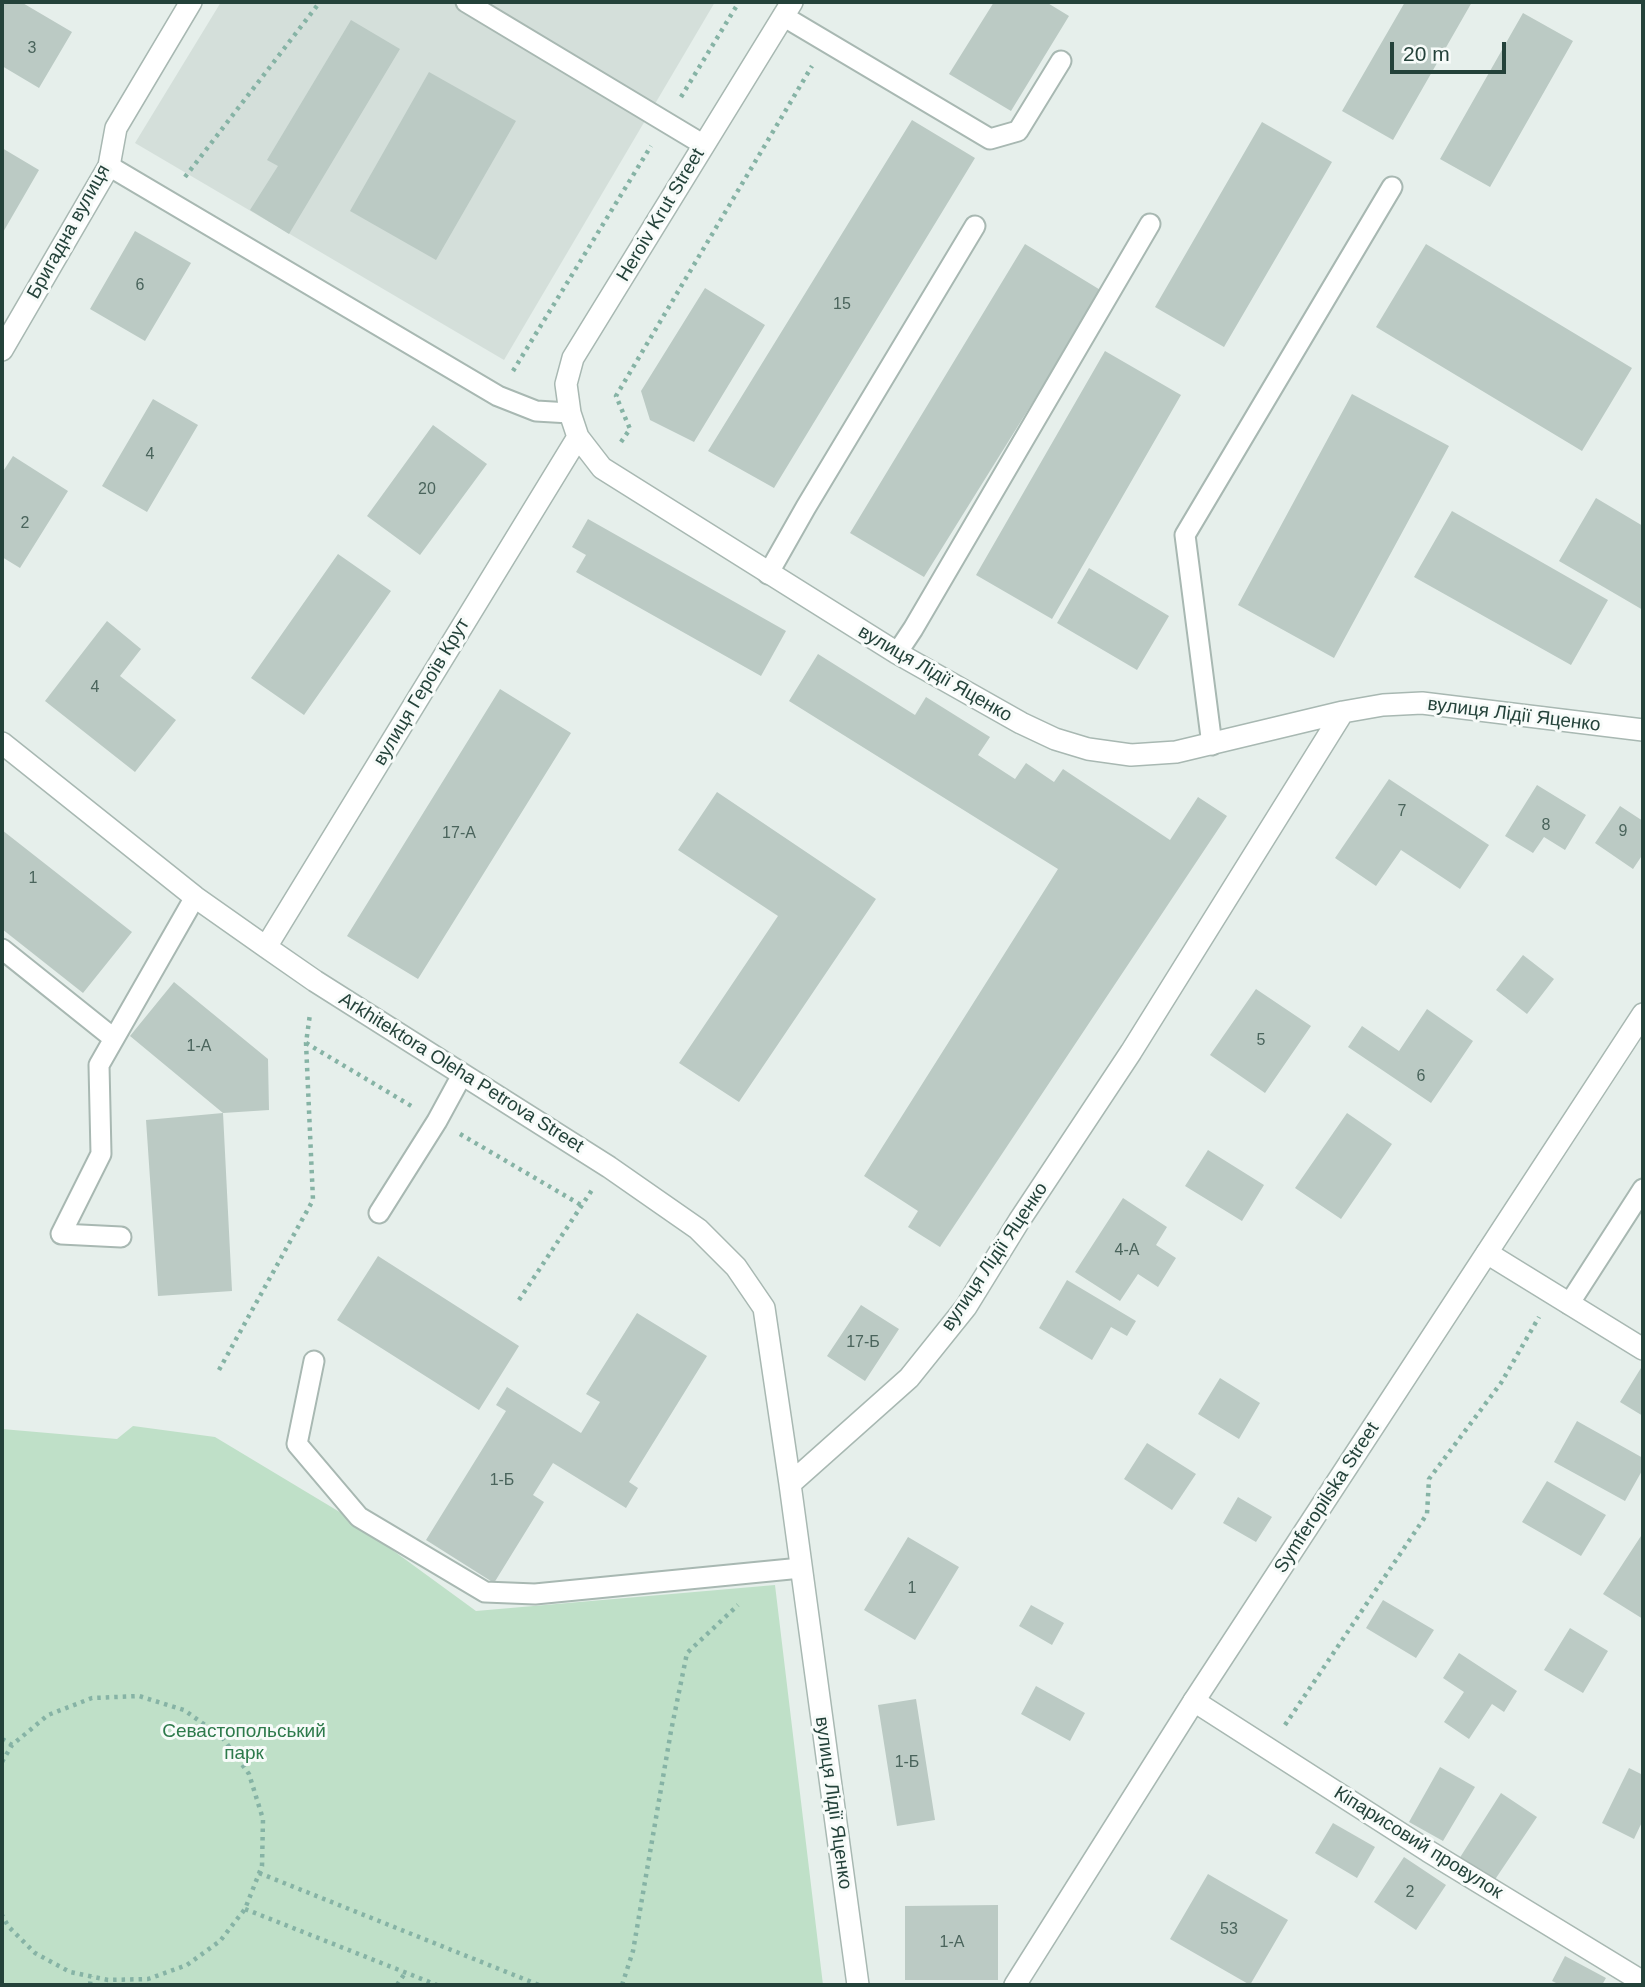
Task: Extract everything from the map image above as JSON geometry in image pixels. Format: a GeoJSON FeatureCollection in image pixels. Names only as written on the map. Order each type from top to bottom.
{"type":"FeatureCollection","features":[{"type":"Feature","properties":{"kind":"street","name":"Бригадна вулиця"},"geometry":{"type":"LineString","coordinates":[[2,350],[109,166],[116,128],[191,2]]}},
{"type":"Feature","properties":{"kind":"street","name":"Heroiv Krut Street"},"geometry":{"type":"LineString","coordinates":[[578,437],[570,413],[566,384],[573,358],[787,9]]}},
{"type":"Feature","properties":{"kind":"street","name":"вулиця Лідії Яценко"},"geometry":{"type":"LineString","coordinates":[[578,437],[602,468],[897,653],[1021,723],[1055,739],[1088,749],[1131,755],[1176,752],[1382,705],[1422,704],[1643,730]]}},
{"type":"Feature","properties":{"kind":"street","name":"вулиця Героїв Крут"},"geometry":{"type":"LineString","coordinates":[[266,947],[578,437]]}},
{"type":"Feature","properties":{"kind":"street","name":"вулиця Лідії Яценко"},"geometry":{"type":"LineString","coordinates":[[858,1985],[790,1484],[909,1378],[966,1307],[1019,1221],[1131,1052],[1343,712]]}},
{"type":"Feature","properties":{"kind":"street","name":"Arkhitektora Oleha Petrova Street"},"geometry":{"type":"LineString","coordinates":[[2,743],[195,897],[266,947],[315,981],[609,1167],[698,1228],[736,1267],[764,1308],[790,1484]]}},
{"type":"Feature","properties":{"kind":"street","name":"Symferopilska Street"},"geometry":{"type":"LineString","coordinates":[[1015,1985],[1194,1701],[1643,1014]]}},
{"type":"Feature","properties":{"kind":"street"},"geometry":{"type":"LineString","coordinates":[[1487,1253],[1643,1349]]}},
{"type":"Feature","properties":{"kind":"street","name":"Кіпарисовий провулок"},"geometry":{"type":"LineString","coordinates":[[1194,1701],[1427,1851],[1643,1982]]}},
{"type":"Feature","properties":{"kind":"lane"},"geometry":{"type":"LineString","coordinates":[[467,2],[704,145]]}},
{"type":"Feature","properties":{"kind":"lane"},"geometry":{"type":"LineString","coordinates":[[787,9],[827,41],[990,139],[1017,131],[1061,61]]}},
{"type":"Feature","properties":{"kind":"lane"},"geometry":{"type":"LineString","coordinates":[[109,166],[498,396],[536,411],[570,413]]}},
{"type":"Feature","properties":{"kind":"lane"},"geometry":{"type":"LineString","coordinates":[[1212,745],[1185,535],[1392,187]]}},
{"type":"Feature","properties":{"kind":"lane"},"geometry":{"type":"LineString","coordinates":[[897,653],[1150,224]]}},
{"type":"Feature","properties":{"kind":"lane"},"geometry":{"type":"LineString","coordinates":[[768,574],[975,226]]}},
{"type":"Feature","properties":{"kind":"lane"},"geometry":{"type":"LineString","coordinates":[[121,1237],[61,1234],[101,1154],[99,1065],[195,897]]}},
{"type":"Feature","properties":{"kind":"lane"},"geometry":{"type":"LineString","coordinates":[[2,949],[113,1037]]}},
{"type":"Feature","properties":{"kind":"lane"},"geometry":{"type":"LineString","coordinates":[[379,1213],[437,1121],[462,1074]]}},
{"type":"Feature","properties":{"kind":"lane"},"geometry":{"type":"LineString","coordinates":[[1561,1299],[1643,1189]]}},
{"type":"Feature","properties":{"kind":"lane"},"geometry":{"type":"LineString","coordinates":[[314,1361],[297,1444],[359,1517],[485,1592],[535,1594],[801,1568]]}},
{"type":"Feature","properties":{"kind":"path"},"geometry":{"type":"LineString","coordinates":[[170,202],[187,173],[320,2]]}},
{"type":"Feature","properties":{"kind":"path"},"geometry":{"type":"LineString","coordinates":[[498,396],[739,2]]}},
{"type":"Feature","properties":{"kind":"path"},"geometry":{"type":"LineString","coordinates":[[602,468],[630,429],[616,396],[827,41]]}},
{"type":"Feature","properties":{"kind":"path"},"geometry":{"type":"LineString","coordinates":[[219,1370],[313,1200],[306,1043],[315,981]]}},
{"type":"Feature","properties":{"kind":"path"},"geometry":{"type":"LineString","coordinates":[[519,1300],[609,1167]]}},
{"type":"Feature","properties":{"kind":"path"},"geometry":{"type":"LineString","coordinates":[[1269,1749],[1427,1514],[1429,1479],[1561,1299]]}},
{"type":"Feature","properties":{"kind":"path"},"geometry":{"type":"LineString","coordinates":[[621,1985],[633,1951],[687,1653],[775,1571]]}},
{"type":"Feature","properties":{"kind":"path"},"geometry":{"type":"LineString","coordinates":[[2,1762],[12,1745],[48,1715],[92,1698],[139,1696],[184,1710],[222,1737],[249,1774],[263,1819],[262,1866],[246,1909],[220,1941],[187,1965],[149,1979],[129,1982],[70,1972],[36,1953],[8,1926],[2,1915]]}},
{"type":"Feature","properties":{"kind":"path"},"geometry":{"type":"LineString","coordinates":[[2,1739],[12,1745]]}},
{"type":"Feature","properties":{"kind":"path"},"geometry":{"type":"LineString","coordinates":[[259,1873],[539,1985]]}},
{"type":"Feature","properties":{"kind":"path"},"geometry":{"type":"LineString","coordinates":[[246,1909],[437,1985]]}},
{"type":"Feature","properties":{"kind":"path"},"geometry":{"type":"LineString","coordinates":[[397,1985],[405,1973]]}},
{"type":"Feature","properties":{"kind":"path"},"geometry":{"type":"LineString","coordinates":[[90,1976],[90,1985]]}},
{"type":"Feature","properties":{"kind":"shaded area"},"geometry":{"type":"Polygon","coordinates":[[[221,2],[715,2],[504,360],[135,143],[221,2]]]}},
{"type":"Feature","properties":{"kind":"green space","name":"Севастопольський парк"},"geometry":{"type":"Polygon","coordinates":[[[133,1426],[215,1437],[343,1514],[476,1611],[775,1585],[823,1985],[2,1985],[2,1429],[117,1439],[133,1426]]]}},
{"type":"Feature","properties":{"kind":"building"},"geometry":{"type":"Polygon","coordinates":[[[2,2],[21,2],[72,32],[39,88],[2,66],[2,2]]]}},
{"type":"Feature","properties":{"kind":"building"},"geometry":{"type":"Polygon","coordinates":[[[994,2],[1046,2],[1069,16],[1011,111],[949,74],[994,2]]]}},
{"type":"Feature","properties":{"kind":"building"},"geometry":{"type":"Polygon","coordinates":[[[1405,2],[1472,2],[1393,140],[1342,111],[1405,2]]]}},
{"type":"Feature","properties":{"kind":"building"},"geometry":{"type":"Polygon","coordinates":[[[1523,13],[1573,41],[1490,187],[1440,159],[1523,13]]]}},
{"type":"Feature","properties":{"kind":"building"},"geometry":{"type":"Polygon","coordinates":[[[351,20],[400,49],[289,234],[250,210],[278,166],[267,160],[351,20]]]}},
{"type":"Feature","properties":{"kind":"building"},"geometry":{"type":"Polygon","coordinates":[[[429,72],[516,121],[436,260],[350,211],[429,72]]]}},
{"type":"Feature","properties":{"kind":"building"},"geometry":{"type":"Polygon","coordinates":[[[912,120],[975,158],[774,488],[708,451],[912,120]]]}},
{"type":"Feature","properties":{"kind":"building"},"geometry":{"type":"Polygon","coordinates":[[[1262,122],[1332,162],[1224,347],[1155,307],[1262,122]]]}},
{"type":"Feature","properties":{"kind":"building"},"geometry":{"type":"Polygon","coordinates":[[[2,148],[39,170],[2,234],[2,148]]]}},
{"type":"Feature","properties":{"kind":"building"},"geometry":{"type":"Polygon","coordinates":[[[135,231],[191,263],[145,341],[90,309],[135,231]]]}},
{"type":"Feature","properties":{"kind":"building"},"geometry":{"type":"Polygon","coordinates":[[[1025,244],[1102,291],[924,577],[850,533],[1025,244]]]}},
{"type":"Feature","properties":{"kind":"building"},"geometry":{"type":"Polygon","coordinates":[[[1426,244],[1632,368],[1582,451],[1376,327],[1426,244]]]}},
{"type":"Feature","properties":{"kind":"building"},"geometry":{"type":"Polygon","coordinates":[[[705,288],[765,325],[694,442],[650,420],[641,391],[705,288]]]}},
{"type":"Feature","properties":{"kind":"building"},"geometry":{"type":"Polygon","coordinates":[[[1105,351],[1181,395],[1052,619],[976,575],[1105,351]]]}},
{"type":"Feature","properties":{"kind":"building"},"geometry":{"type":"Polygon","coordinates":[[[1352,394],[1449,446],[1334,658],[1238,605],[1352,394]]]}},
{"type":"Feature","properties":{"kind":"building"},"geometry":{"type":"Polygon","coordinates":[[[153,399],[198,425],[147,512],[102,486],[153,399]]]}},
{"type":"Feature","properties":{"kind":"building"},"geometry":{"type":"Polygon","coordinates":[[[433,425],[487,464],[420,555],[367,516],[433,425]]]}},
{"type":"Feature","properties":{"kind":"building"},"geometry":{"type":"Polygon","coordinates":[[[13,456],[68,491],[20,568],[2,557],[2,473],[13,456]]]}},
{"type":"Feature","properties":{"kind":"building"},"geometry":{"type":"Polygon","coordinates":[[[1596,498],[1643,526],[1643,610],[1559,561],[1596,498]]]}},
{"type":"Feature","properties":{"kind":"building"},"geometry":{"type":"Polygon","coordinates":[[[1452,511],[1608,600],[1571,665],[1414,577],[1452,511]]]}},
{"type":"Feature","properties":{"kind":"building"},"geometry":{"type":"Polygon","coordinates":[[[588,519],[786,631],[761,676],[576,572],[586,555],[572,547],[588,519]]]}},
{"type":"Feature","properties":{"kind":"building"},"geometry":{"type":"Polygon","coordinates":[[[338,554],[391,591],[304,715],[251,678],[338,554]]]}},
{"type":"Feature","properties":{"kind":"building"},"geometry":{"type":"Polygon","coordinates":[[[1089,568],[1169,616],[1137,670],[1057,623],[1089,568]]]}},
{"type":"Feature","properties":{"kind":"building"},"geometry":{"type":"Polygon","coordinates":[[[107,621],[141,649],[120,676],[176,720],[135,772],[45,701],[107,621]]]}},
{"type":"Feature","properties":{"kind":"building"},"geometry":{"type":"Polygon","coordinates":[[[818,654],[915,715],[926,697],[990,737],[978,755],[1015,779],[1026,763],[1054,782],[1063,769],[1170,840],[1198,797],[1227,816],[940,1247],[908,1227],[918,1211],[864,1176],[1058,869],[789,701],[818,654]]]}},
{"type":"Feature","properties":{"kind":"building"},"geometry":{"type":"Polygon","coordinates":[[[500,689],[571,733],[418,979],[347,936],[500,689]]]}},
{"type":"Feature","properties":{"kind":"building"},"geometry":{"type":"Polygon","coordinates":[[[1389,779],[1489,845],[1460,889],[1401,850],[1376,886],[1335,858],[1389,779]]]}},
{"type":"Feature","properties":{"kind":"building"},"geometry":{"type":"Polygon","coordinates":[[[1537,785],[1586,815],[1565,850],[1544,837],[1533,853],[1505,836],[1537,785]]]}},
{"type":"Feature","properties":{"kind":"building"},"geometry":{"type":"Polygon","coordinates":[[[717,792],[876,899],[739,1102],[679,1063],[778,916],[678,850],[717,792]]]}},
{"type":"Feature","properties":{"kind":"building"},"geometry":{"type":"Polygon","coordinates":[[[1620,806],[1643,821],[1643,854],[1633,869],[1595,843],[1620,806]]]}},
{"type":"Feature","properties":{"kind":"building"},"geometry":{"type":"Polygon","coordinates":[[[2,830],[132,932],[83,993],[2,929],[2,830]]]}},
{"type":"Feature","properties":{"kind":"building"},"geometry":{"type":"Polygon","coordinates":[[[1523,955],[1554,979],[1527,1014],[1496,990],[1523,955]]]}},
{"type":"Feature","properties":{"kind":"building"},"geometry":{"type":"Polygon","coordinates":[[[174,982],[268,1059],[269,1110],[223,1113],[130,1036],[174,982]]]}},
{"type":"Feature","properties":{"kind":"building"},"geometry":{"type":"Polygon","coordinates":[[[1256,989],[1311,1026],[1265,1093],[1210,1055],[1256,989]]]}},
{"type":"Feature","properties":{"kind":"building"},"geometry":{"type":"Polygon","coordinates":[[[1427,1009],[1473,1041],[1431,1103],[1348,1047],[1362,1026],[1399,1051],[1427,1009]]]}},
{"type":"Feature","properties":{"kind":"building"},"geometry":{"type":"Polygon","coordinates":[[[223,1113],[232,1291],[158,1296],[146,1120],[223,1113]]]}},
{"type":"Feature","properties":{"kind":"building"},"geometry":{"type":"Polygon","coordinates":[[[1347,1113],[1392,1144],[1341,1219],[1295,1188],[1347,1113]]]}},
{"type":"Feature","properties":{"kind":"building"},"geometry":{"type":"Polygon","coordinates":[[[1208,1150],[1264,1185],[1242,1221],[1185,1186],[1208,1150]]]}},
{"type":"Feature","properties":{"kind":"building"},"geometry":{"type":"Polygon","coordinates":[[[1123,1198],[1167,1227],[1156,1245],[1176,1258],[1158,1287],[1138,1274],[1120,1301],[1075,1272],[1123,1198]]]}},
{"type":"Feature","properties":{"kind":"building"},"geometry":{"type":"Polygon","coordinates":[[[378,1256],[519,1346],[479,1410],[337,1320],[378,1256]]]}},
{"type":"Feature","properties":{"kind":"building"},"geometry":{"type":"Polygon","coordinates":[[[1067,1280],[1136,1321],[1127,1336],[1111,1327],[1092,1360],[1039,1328],[1067,1280]]]}},
{"type":"Feature","properties":{"kind":"building"},"geometry":{"type":"Polygon","coordinates":[[[861,1305],[899,1329],[865,1381],[827,1356],[861,1305]]]}},
{"type":"Feature","properties":{"kind":"building"},"geometry":{"type":"Polygon","coordinates":[[[637,1313],[707,1356],[629,1482],[638,1488],[626,1508],[553,1463],[533,1495],[544,1502],[494,1583],[426,1540],[506,1411],[496,1405],[507,1387],[581,1433],[600,1402],[586,1394],[637,1313]]]}},
{"type":"Feature","properties":{"kind":"building"},"geometry":{"type":"Polygon","coordinates":[[[1641,1368],[1643,1369],[1643,1416],[1620,1402],[1641,1368]]]}},
{"type":"Feature","properties":{"kind":"building"},"geometry":{"type":"Polygon","coordinates":[[[1220,1378],[1260,1403],[1239,1439],[1198,1414],[1220,1378]]]}},
{"type":"Feature","properties":{"kind":"building"},"geometry":{"type":"Polygon","coordinates":[[[1577,1421],[1643,1458],[1643,1469],[1625,1501],[1554,1462],[1577,1421]]]}},
{"type":"Feature","properties":{"kind":"building"},"geometry":{"type":"Polygon","coordinates":[[[1147,1443],[1196,1474],[1172,1510],[1124,1479],[1147,1443]]]}},
{"type":"Feature","properties":{"kind":"building"},"geometry":{"type":"Polygon","coordinates":[[[1547,1481],[1606,1515],[1581,1556],[1522,1522],[1547,1481]]]}},
{"type":"Feature","properties":{"kind":"building"},"geometry":{"type":"Polygon","coordinates":[[[1238,1497],[1272,1517],[1256,1542],[1223,1523],[1238,1497]]]}},
{"type":"Feature","properties":{"kind":"building"},"geometry":{"type":"Polygon","coordinates":[[[1641,1536],[1643,1537],[1643,1619],[1603,1594],[1641,1536]]]}},
{"type":"Feature","properties":{"kind":"building"},"geometry":{"type":"Polygon","coordinates":[[[908,1537],[959,1567],[915,1640],[864,1610],[908,1537]]]}},
{"type":"Feature","properties":{"kind":"building"},"geometry":{"type":"Polygon","coordinates":[[[1383,1600],[1434,1630],[1416,1658],[1366,1628],[1383,1600]]]}},
{"type":"Feature","properties":{"kind":"building"},"geometry":{"type":"Polygon","coordinates":[[[1031,1605],[1064,1623],[1052,1645],[1019,1626],[1031,1605]]]}},
{"type":"Feature","properties":{"kind":"building"},"geometry":{"type":"Polygon","coordinates":[[[1570,1628],[1608,1651],[1583,1693],[1544,1670],[1570,1628]]]}},
{"type":"Feature","properties":{"kind":"building"},"geometry":{"type":"Polygon","coordinates":[[[1459,1653],[1517,1691],[1504,1712],[1492,1704],[1469,1739],[1444,1722],[1464,1692],[1443,1678],[1459,1653]]]}},
{"type":"Feature","properties":{"kind":"building"},"geometry":{"type":"Polygon","coordinates":[[[1036,1686],[1085,1713],[1070,1741],[1021,1714],[1036,1686]]]}},
{"type":"Feature","properties":{"kind":"building"},"geometry":{"type":"Polygon","coordinates":[[[916,1699],[935,1820],[897,1826],[878,1705],[916,1699]]]}},
{"type":"Feature","properties":{"kind":"building"},"geometry":{"type":"Polygon","coordinates":[[[1440,1767],[1475,1787],[1443,1841],[1409,1822],[1440,1767]]]}},
{"type":"Feature","properties":{"kind":"building"},"geometry":{"type":"Polygon","coordinates":[[[1629,1768],[1643,1775],[1643,1820],[1634,1839],[1602,1823],[1629,1768]]]}},
{"type":"Feature","properties":{"kind":"building"},"geometry":{"type":"Polygon","coordinates":[[[1501,1793],[1537,1817],[1494,1881],[1459,1859],[1501,1793]]]}},
{"type":"Feature","properties":{"kind":"building"},"geometry":{"type":"Polygon","coordinates":[[[1333,1823],[1375,1847],[1357,1878],[1315,1853],[1333,1823]]]}},
{"type":"Feature","properties":{"kind":"building"},"geometry":{"type":"Polygon","coordinates":[[[1404,1857],[1446,1885],[1416,1930],[1374,1902],[1404,1857]]]}},
{"type":"Feature","properties":{"kind":"building"},"geometry":{"type":"Polygon","coordinates":[[[1208,1874],[1288,1920],[1250,1985],[1170,1939],[1208,1874]]]}},
{"type":"Feature","properties":{"kind":"building"},"geometry":{"type":"Polygon","coordinates":[[[998,1905],[998,1980],[905,1980],[905,1906],[998,1905]]]}},
{"type":"Feature","properties":{"kind":"building"},"geometry":{"type":"Polygon","coordinates":[[[1565,1956],[1606,1978],[1602,1985],[1560,1985],[1552,1981],[1565,1956]]]}}]}
